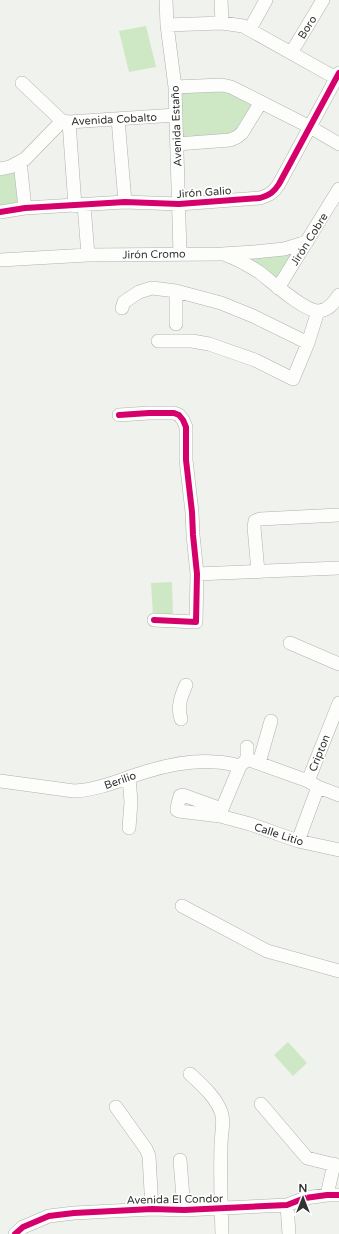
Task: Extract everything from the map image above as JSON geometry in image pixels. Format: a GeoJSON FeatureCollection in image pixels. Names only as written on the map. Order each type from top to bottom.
{"type":"FeatureCollection","features":[{"type":"Feature","properties":{"kind":"street","name":"Avenida Estaño"},"geometry":{"type":"LineString","coordinates":[[166,0],[167,25],[175,87],[180,253]]}},
{"type":"Feature","properties":{"kind":"street"},"geometry":{"type":"LineString","coordinates":[[221,0],[222,23]]}},
{"type":"Feature","properties":{"kind":"street"},"geometry":{"type":"LineString","coordinates":[[250,29],[266,0]]}},
{"type":"Feature","properties":{"kind":"street","name":"Boro"},"geometry":{"type":"LineString","coordinates":[[291,53],[323,0]]}},
{"type":"Feature","properties":{"kind":"street"},"geometry":{"type":"LineString","coordinates":[[167,25],[222,23],[237,25],[250,29],[291,53],[338,76]]}},
{"type":"Feature","properties":{"kind":"street","name":"Jirón Galio"},"geometry":{"type":"LineString","coordinates":[[0,212],[25,208],[125,202],[179,204],[260,198],[268,196],[274,192],[279,184],[338,76]]}},
{"type":"Feature","properties":{"kind":"street"},"geometry":{"type":"LineString","coordinates":[[22,83],[65,122],[88,255]]}},
{"type":"Feature","properties":{"kind":"street"},"geometry":{"type":"LineString","coordinates":[[175,87],[222,85],[231,87],[310,127],[339,144]]}},
{"type":"Feature","properties":{"kind":"street"},"geometry":{"type":"LineString","coordinates":[[177,144],[230,140],[237,137],[242,133],[261,102]]}},
{"type":"Feature","properties":{"kind":"street","name":"Avenida Cobalto"},"geometry":{"type":"LineString","coordinates":[[0,169],[10,167],[20,162],[65,122],[176,115]]}},
{"type":"Feature","properties":{"kind":"street"},"geometry":{"type":"LineString","coordinates":[[118,119],[125,202]]}},
{"type":"Feature","properties":{"kind":"street"},"geometry":{"type":"LineString","coordinates":[[20,162],[25,208]]}},
{"type":"Feature","properties":{"kind":"street","name":"Jirón Cobre"},"geometry":{"type":"LineString","coordinates":[[278,288],[339,189]]}},
{"type":"Feature","properties":{"kind":"street","name":"Jirón Cromo"},"geometry":{"type":"LineString","coordinates":[[0,260],[88,255],[180,253],[222,254],[284,249],[307,242]]}},
{"type":"Feature","properties":{"kind":"street"},"geometry":{"type":"LineString","coordinates":[[222,254],[236,258],[260,273],[278,288],[311,310],[318,311],[326,309],[333,305],[339,296]]}},
{"type":"Feature","properties":{"kind":"street"},"geometry":{"type":"LineString","coordinates":[[122,308],[124,302],[139,292],[152,288],[176,291],[221,303],[253,316],[308,343]]}},
{"type":"Feature","properties":{"kind":"street"},"geometry":{"type":"LineString","coordinates":[[176,291],[176,324]]}},
{"type":"Feature","properties":{"kind":"street"},"geometry":{"type":"LineString","coordinates":[[158,341],[192,341],[209,344],[255,360],[293,379],[308,343],[318,311]]}},
{"type":"Feature","properties":{"kind":"street"},"geometry":{"type":"LineString","coordinates":[[119,415],[174,413],[179,415],[186,427],[186,460],[197,574],[196,622],[154,620]]}},
{"type":"Feature","properties":{"kind":"street"},"geometry":{"type":"LineString","coordinates":[[258,572],[254,527],[255,522],[260,519],[339,515]]}},
{"type":"Feature","properties":{"kind":"street"},"geometry":{"type":"LineString","coordinates":[[197,574],[339,568]]}},
{"type":"Feature","properties":{"kind":"street"},"geometry":{"type":"LineString","coordinates":[[290,643],[339,664]]}},
{"type":"Feature","properties":{"kind":"street"},"geometry":{"type":"LineString","coordinates":[[181,719],[179,704],[186,685]]}},
{"type":"Feature","properties":{"kind":"street","name":"Cripton"},"geometry":{"type":"LineString","coordinates":[[298,841],[313,784],[338,707]]}},
{"type":"Feature","properties":{"kind":"street"},"geometry":{"type":"LineString","coordinates":[[248,759],[271,721]]}},
{"type":"Feature","properties":{"kind":"street","name":"Berilio"},"geometry":{"type":"LineString","coordinates":[[0,781],[74,791],[86,791],[100,788],[164,766],[197,761],[217,762],[248,759],[339,795]]}},
{"type":"Feature","properties":{"kind":"street","name":"Calle Litio"},"geometry":{"type":"LineString","coordinates":[[248,759],[221,812],[298,841],[339,850]]}},
{"type":"Feature","properties":{"kind":"street"},"geometry":{"type":"LineString","coordinates":[[129,777],[132,802],[129,828]]}},
{"type":"Feature","properties":{"kind":"street"},"geometry":{"type":"LineString","coordinates":[[182,906],[267,951],[339,971]]}},
{"type":"Feature","properties":{"kind":"street"},"geometry":{"type":"LineString","coordinates":[[190,1074],[217,1103],[222,1114],[222,1234]]}},
{"type":"Feature","properties":{"kind":"street"},"geometry":{"type":"LineString","coordinates":[[261,1104],[307,1158],[336,1165],[333,1195]]}},
{"type":"Feature","properties":{"kind":"street"},"geometry":{"type":"LineString","coordinates":[[116,1107],[146,1149],[149,1156],[152,1209]]}},
{"type":"Feature","properties":{"kind":"street"},"geometry":{"type":"LineString","coordinates":[[180,1160],[184,1210]]}},
{"type":"Feature","properties":{"kind":"street","name":"Avenida El Condor"},"geometry":{"type":"LineString","coordinates":[[15,1234],[23,1227],[49,1216],[74,1213],[152,1209],[184,1210],[287,1205],[305,1198],[333,1195]]}},
{"type":"Feature","properties":{"kind":"street"},"geometry":{"type":"LineString","coordinates":[[287,1205],[289,1234]]}},
{"type":"Feature","properties":{"kind":"green space"},"geometry":{"type":"Polygon","coordinates":[[[146,26],[156,67],[129,72],[119,31],[146,26]]]}},
{"type":"Feature","properties":{"kind":"green space"},"geometry":{"type":"Polygon","coordinates":[[[223,88],[257,104],[235,135],[182,139],[180,90],[223,88]]]}},
{"type":"Feature","properties":{"kind":"green space"},"geometry":{"type":"Polygon","coordinates":[[[18,169],[22,204],[0,206],[0,174],[18,169]]]}},
{"type":"Feature","properties":{"kind":"green space"},"geometry":{"type":"Polygon","coordinates":[[[294,252],[278,278],[241,255],[294,252]]]}},
{"type":"Feature","properties":{"kind":"green space"},"geometry":{"type":"Polygon","coordinates":[[[172,582],[173,615],[153,616],[151,583],[172,582]]]}},
{"type":"Feature","properties":{"kind":"green space"},"geometry":{"type":"Polygon","coordinates":[[[288,1042],[307,1063],[293,1076],[274,1055],[288,1042]]]}},
{"type":"Feature","properties":{"kind":"cycle path"},"geometry":{"type":"LineString","coordinates":[[0,212],[25,208],[125,202],[179,204],[260,198],[266,196],[279,184],[339,73]]}},
{"type":"Feature","properties":{"kind":"cycle path"},"geometry":{"type":"LineString","coordinates":[[119,415],[174,413],[179,415],[186,427],[186,460],[197,574],[196,622],[154,620]]}},
{"type":"Feature","properties":{"kind":"cycle path"},"geometry":{"type":"LineString","coordinates":[[15,1234],[23,1227],[49,1216],[74,1213],[152,1209],[184,1210],[287,1205],[305,1198],[339,1195]]}}]}
